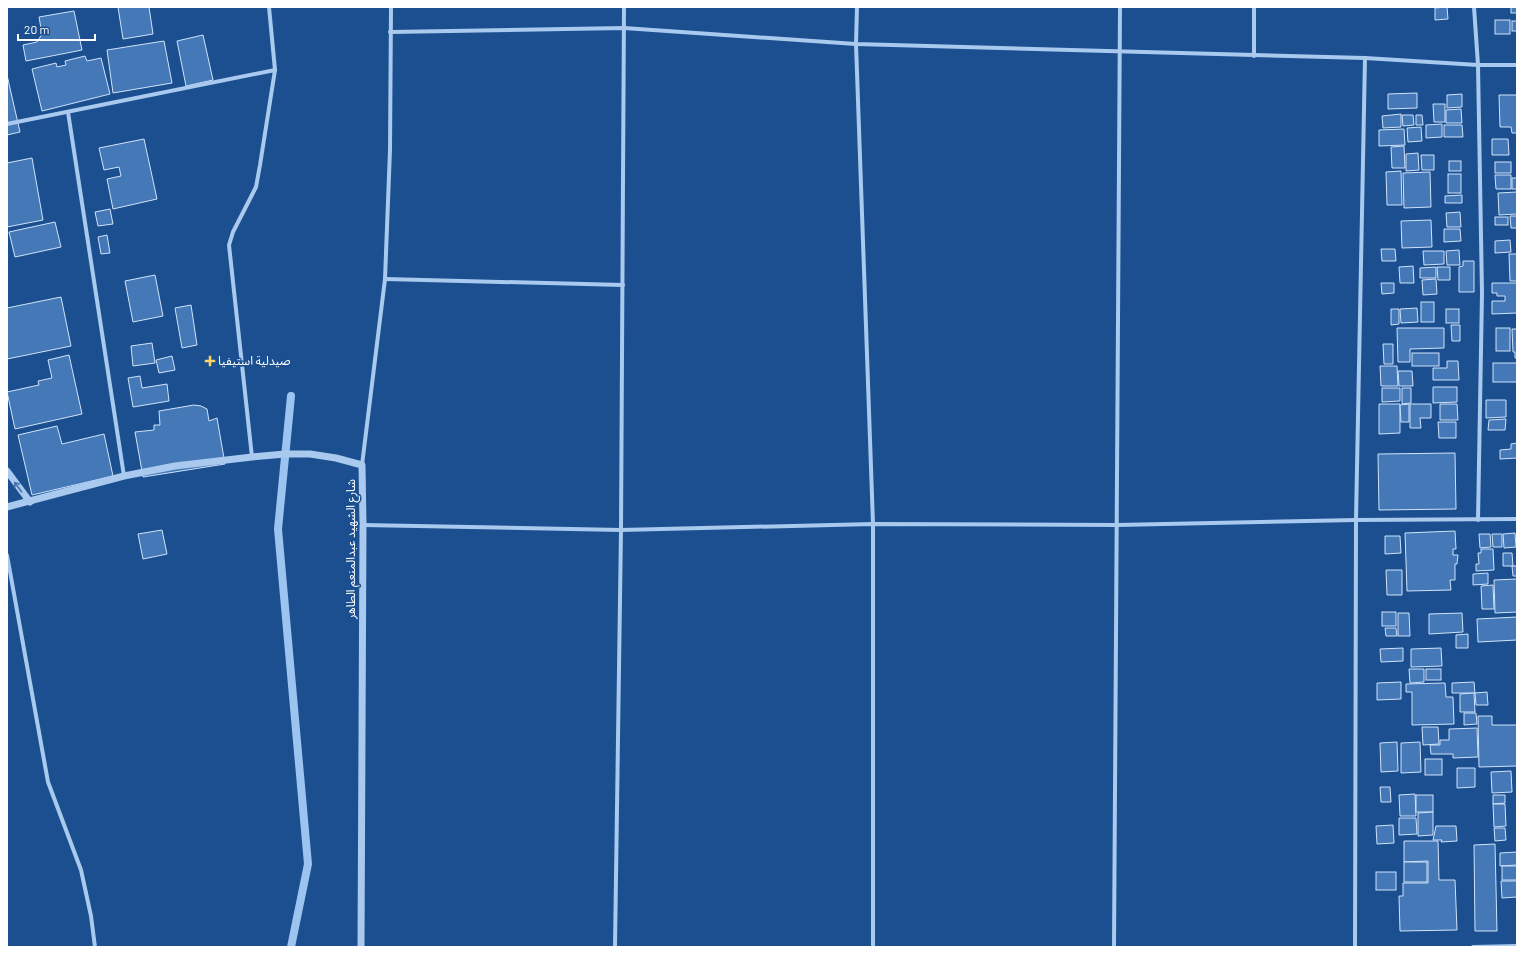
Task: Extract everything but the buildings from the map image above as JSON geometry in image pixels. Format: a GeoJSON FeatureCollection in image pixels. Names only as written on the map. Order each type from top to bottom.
{"type":"FeatureCollection","features":[{"type":"Feature","properties":{"kind":"street"},"geometry":{"type":"LineString","coordinates":[[252,457],[229,245],[233,232],[256,187],[275,70],[269,7]]}},
{"type":"Feature","properties":{"kind":"street"},"geometry":{"type":"LineString","coordinates":[[362,465],[385,279],[390,150],[391,7]]}},
{"type":"Feature","properties":{"kind":"street"},"geometry":{"type":"LineString","coordinates":[[615,947],[621,530],[624,7]]}},
{"type":"Feature","properties":{"kind":"street"},"geometry":{"type":"LineString","coordinates":[[857,7],[856,44],[873,524],[873,947]]}},
{"type":"Feature","properties":{"kind":"street"},"geometry":{"type":"LineString","coordinates":[[1114,947],[1120,7]]}},
{"type":"Feature","properties":{"kind":"street"},"geometry":{"type":"LineString","coordinates":[[1254,7],[1254,56]]}},
{"type":"Feature","properties":{"kind":"street"},"geometry":{"type":"LineString","coordinates":[[1474,7],[1478,65],[1482,293],[1478,520]]}},
{"type":"Feature","properties":{"kind":"street"},"geometry":{"type":"LineString","coordinates":[[390,32],[624,28],[856,44],[1364,58],[1478,65],[1517,65]]}},
{"type":"Feature","properties":{"kind":"street"},"geometry":{"type":"LineString","coordinates":[[1355,947],[1356,520],[1364,58]]}},
{"type":"Feature","properties":{"kind":"street"},"geometry":{"type":"LineString","coordinates":[[7,124],[275,70]]}},
{"type":"Feature","properties":{"kind":"street"},"geometry":{"type":"LineString","coordinates":[[68,112],[124,476]]}},
{"type":"Feature","properties":{"kind":"street"},"geometry":{"type":"LineString","coordinates":[[385,279],[623,285]]}},
{"type":"Feature","properties":{"kind":"street","name":"شارع الشهيد عبدالمنعم الطاهر"},"geometry":{"type":"LineString","coordinates":[[7,507],[124,476],[175,466],[285,454],[310,454],[336,458],[362,465],[361,947]]}},
{"type":"Feature","properties":{"kind":"street"},"geometry":{"type":"LineString","coordinates":[[7,471],[30,502]]}},
{"type":"Feature","properties":{"kind":"street"},"geometry":{"type":"LineString","coordinates":[[363,525],[621,530],[873,524],[1117,525],[1356,520],[1517,519]]}},
{"type":"Feature","properties":{"kind":"street"},"geometry":{"type":"LineString","coordinates":[[7,555],[48,782],[81,870],[91,916],[95,947]]}},
{"type":"Feature","properties":{"kind":"street"},"geometry":{"type":"LineString","coordinates":[[1472,947],[1517,946]]}},
{"type":"Feature","properties":{"kind":"waterway"},"geometry":{"type":"LineString","coordinates":[[291,396],[278,529],[308,864],[291,947]]}},
{"type":"Feature","properties":{"kind":"place","name":"صيدلية استيفيا"},"geometry":{"type":"Point","coordinates":[210,361]}}]}
